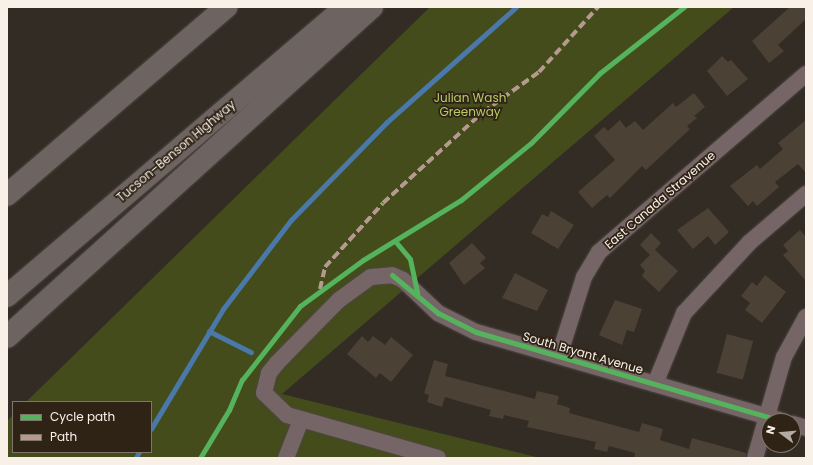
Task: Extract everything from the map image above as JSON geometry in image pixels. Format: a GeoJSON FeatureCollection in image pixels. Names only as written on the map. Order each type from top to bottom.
{"type":"FeatureCollection","features":[{"type":"Feature","properties":{"kind":"highway"},"geometry":{"type":"LineString","coordinates":[[7,196],[226,7]]}},
{"type":"Feature","properties":{"kind":"highway","name":"Tucson–Benson Highway"},"geometry":{"type":"LineString","coordinates":[[7,296],[345,7]]}},
{"type":"Feature","properties":{"kind":"highway"},"geometry":{"type":"LineString","coordinates":[[7,337],[372,7]]}},
{"type":"Feature","properties":{"kind":"highway"},"geometry":{"type":"LineString","coordinates":[[7,187],[76,136]]}},
{"type":"Feature","properties":{"kind":"street","name":"East Canada Stravenue"},"geometry":{"type":"LineString","coordinates":[[559,356],[584,277],[600,252],[806,74]]}},
{"type":"Feature","properties":{"kind":"street"},"geometry":{"type":"LineString","coordinates":[[655,384],[684,313],[750,242],[806,194]]}},
{"type":"Feature","properties":{"kind":"street","name":"South Bryant Avenue"},"geometry":{"type":"LineString","coordinates":[[301,420],[287,415],[268,400],[264,384],[268,373],[354,288],[371,277],[392,275],[438,313],[460,325],[559,356],[761,414]]}},
{"type":"Feature","properties":{"kind":"street"},"geometry":{"type":"LineString","coordinates":[[768,413],[790,342],[806,316]]}},
{"type":"Feature","properties":{"kind":"street"},"geometry":{"type":"LineString","coordinates":[[286,458],[301,420],[438,458]]}},
{"type":"Feature","properties":{"kind":"street"},"geometry":{"type":"LineString","coordinates":[[755,458],[761,437]]}},
{"type":"Feature","properties":{"kind":"green space","name":"Julian Wash Greenway"},"geometry":{"type":"Polygon","coordinates":[[[430,7],[734,7],[282,394],[540,458],[7,458],[7,421],[12,416],[12,453],[152,453],[152,401],[27,401],[430,7]]]}},
{"type":"Feature","properties":{"kind":"building"},"geometry":{"type":"Polygon","coordinates":[[[790,7],[806,7],[806,19],[778,45],[784,51],[769,63],[752,41],[790,7]]]}},
{"type":"Feature","properties":{"kind":"building"},"geometry":{"type":"Polygon","coordinates":[[[722,56],[728,62],[731,60],[748,79],[727,96],[707,71],[722,56]]]}},
{"type":"Feature","properties":{"kind":"building"},"geometry":{"type":"Polygon","coordinates":[[[694,93],[705,107],[694,116],[697,118],[687,126],[690,129],[646,170],[642,166],[610,198],[607,195],[592,208],[578,192],[615,160],[594,136],[604,127],[608,131],[620,120],[626,128],[635,121],[643,130],[673,103],[676,107],[694,93]]]}},
{"type":"Feature","properties":{"kind":"building"},"geometry":{"type":"Polygon","coordinates":[[[806,120],[806,173],[798,164],[775,182],[779,187],[757,206],[753,201],[748,206],[730,186],[757,165],[760,169],[783,149],[778,143],[806,120]]]}},
{"type":"Feature","properties":{"kind":"building"},"geometry":{"type":"Polygon","coordinates":[[[708,208],[729,232],[715,245],[708,236],[693,249],[677,230],[708,208]]]}},
{"type":"Feature","properties":{"kind":"building"},"geometry":{"type":"Polygon","coordinates":[[[551,211],[574,225],[558,249],[531,233],[542,214],[548,217],[551,211]]]}},
{"type":"Feature","properties":{"kind":"building"},"geometry":{"type":"Polygon","coordinates":[[[800,230],[806,237],[806,281],[783,255],[788,251],[783,245],[800,230]]]}},
{"type":"Feature","properties":{"kind":"building"},"geometry":{"type":"Polygon","coordinates":[[[651,233],[661,243],[655,250],[678,271],[659,292],[642,276],[645,271],[640,265],[650,255],[640,245],[651,233]]]}},
{"type":"Feature","properties":{"kind":"building"},"geometry":{"type":"Polygon","coordinates":[[[472,243],[486,258],[480,263],[485,268],[464,285],[449,263],[472,243]]]}},
{"type":"Feature","properties":{"kind":"building"},"geometry":{"type":"Polygon","coordinates":[[[515,273],[548,290],[537,311],[502,298],[515,273]]]}},
{"type":"Feature","properties":{"kind":"building"},"geometry":{"type":"Polygon","coordinates":[[[765,275],[786,292],[762,323],[745,310],[750,303],[741,296],[752,282],[757,286],[765,275]]]}},
{"type":"Feature","properties":{"kind":"building"},"geometry":{"type":"Polygon","coordinates":[[[615,300],[642,309],[634,332],[627,330],[622,345],[599,335],[615,300]]]}},
{"type":"Feature","properties":{"kind":"building"},"geometry":{"type":"Polygon","coordinates":[[[727,334],[753,341],[743,380],[717,373],[727,334]]]}},
{"type":"Feature","properties":{"kind":"building"},"geometry":{"type":"Polygon","coordinates":[[[362,336],[368,342],[373,336],[385,345],[391,337],[413,355],[391,382],[380,373],[376,378],[347,354],[362,336]]]}},
{"type":"Feature","properties":{"kind":"building"},"geometry":{"type":"Polygon","coordinates":[[[434,360],[448,364],[445,376],[535,399],[537,391],[559,396],[557,404],[570,408],[569,413],[639,432],[642,423],[663,429],[660,440],[689,449],[692,438],[746,453],[746,458],[634,458],[635,453],[609,446],[607,452],[594,449],[596,442],[527,427],[529,421],[504,415],[503,419],[489,416],[491,410],[445,397],[442,407],[427,402],[429,395],[424,393],[434,360]]]}},
{"type":"Feature","properties":{"kind":"waterway"},"geometry":{"type":"LineString","coordinates":[[152,427],[223,309],[291,220],[386,123],[516,7]]}},
{"type":"Feature","properties":{"kind":"waterway"},"geometry":{"type":"LineString","coordinates":[[209,331],[251,352]]}},
{"type":"Feature","properties":{"kind":"waterway"},"geometry":{"type":"LineString","coordinates":[[136,458],[138,453]]}},
{"type":"Feature","properties":{"kind":"marked path"},"geometry":{"type":"LineString","coordinates":[[320,289],[325,267],[383,203],[483,112],[539,72],[598,7]]}},
{"type":"Feature","properties":{"kind":"cycle path"},"geometry":{"type":"LineString","coordinates":[[200,458],[229,410],[242,380],[300,306],[363,260],[461,200],[531,143],[600,73],[684,7]]}},
{"type":"Feature","properties":{"kind":"cycle path"},"geometry":{"type":"LineString","coordinates":[[395,241],[410,259],[417,293]]}},
{"type":"Feature","properties":{"kind":"cycle path"},"geometry":{"type":"LineString","coordinates":[[392,275],[438,313],[476,332],[761,415]]}}]}
